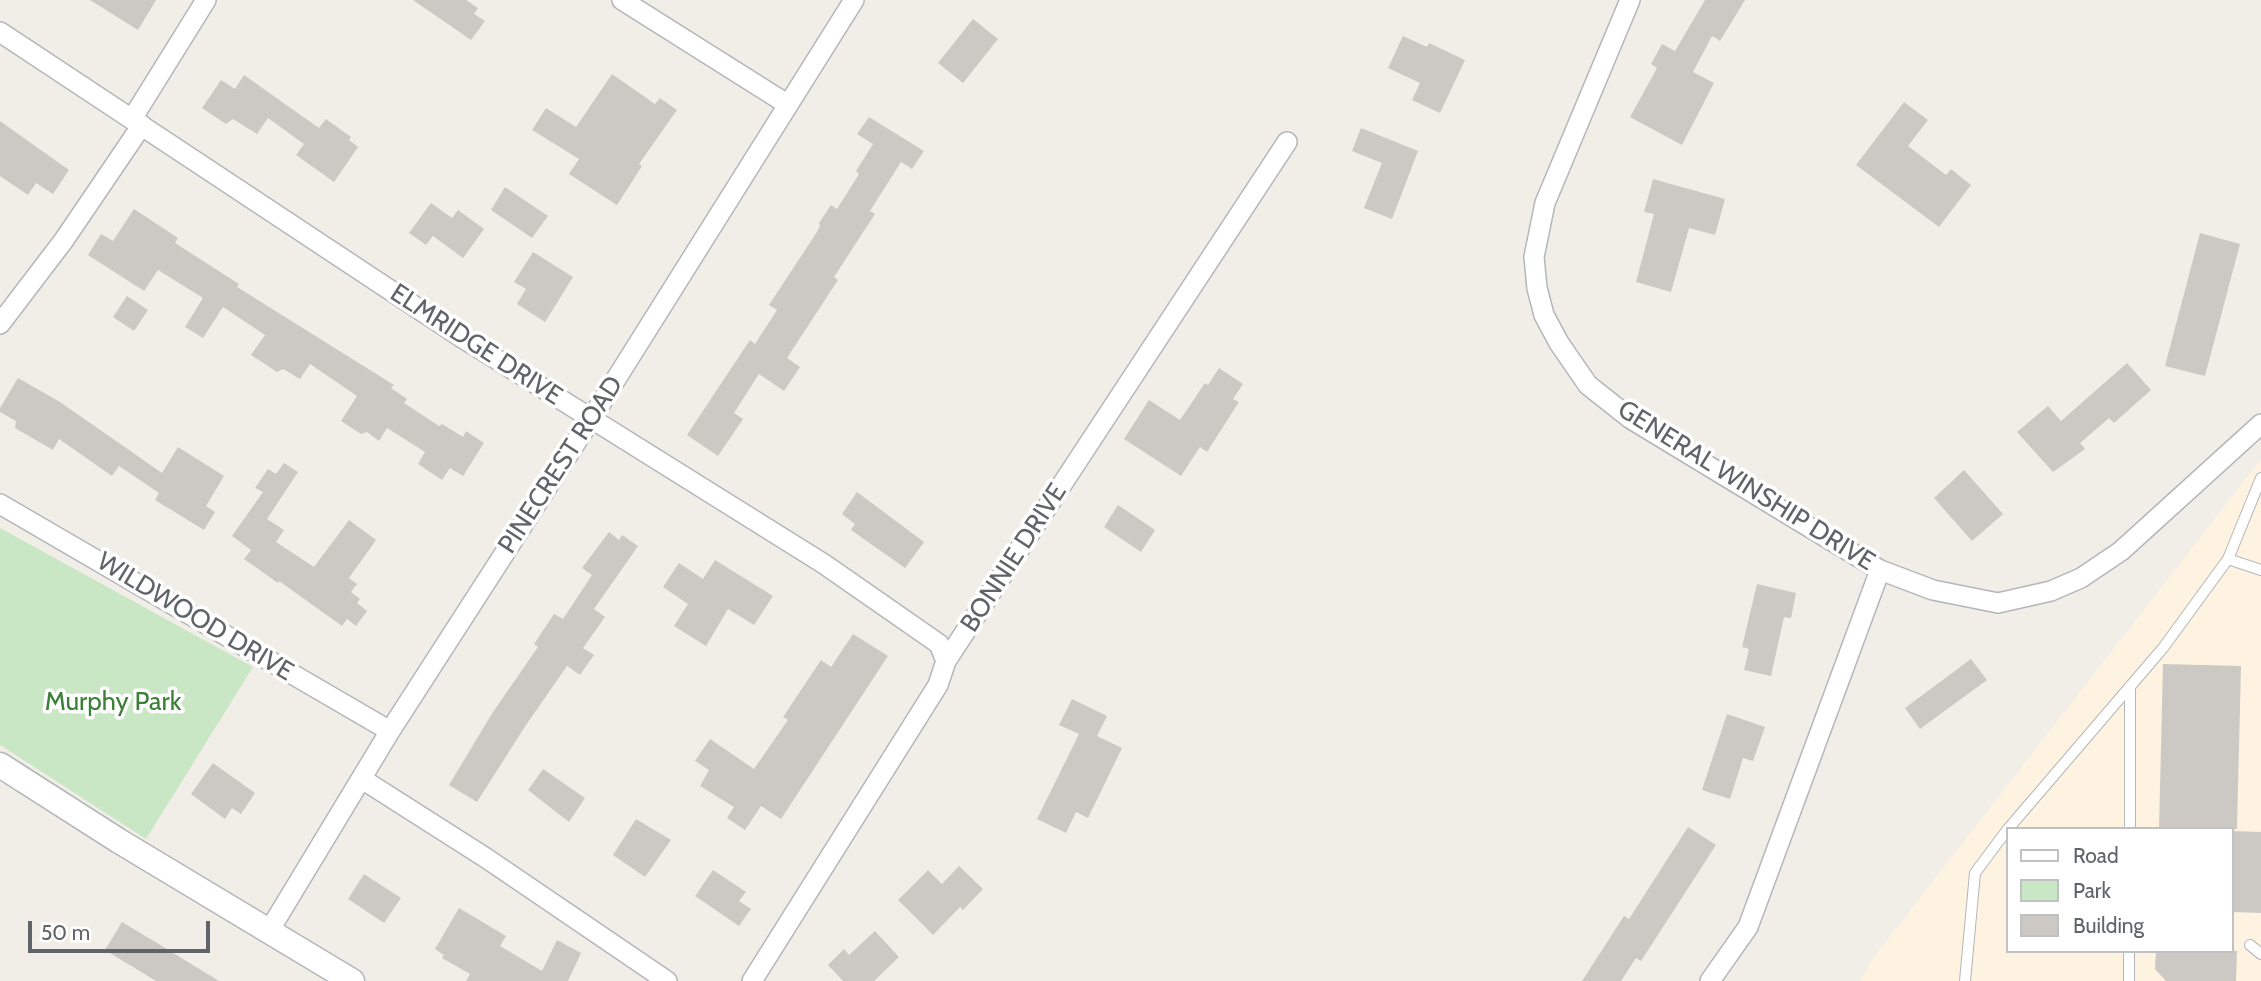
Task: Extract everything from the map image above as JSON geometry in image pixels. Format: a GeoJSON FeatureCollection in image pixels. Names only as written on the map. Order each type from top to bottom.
{"type":"FeatureCollection","features":[{"type":"Feature","properties":{"kind":"street"},"geometry":{"type":"LineString","coordinates":[[0,324],[64,240],[137,122],[206,0]]}},
{"type":"Feature","properties":{"kind":"street"},"geometry":{"type":"LineString","coordinates":[[622,0],[787,104]]}},
{"type":"Feature","properties":{"kind":"street","name":"PINECREST ROAD"},"geometry":{"type":"LineString","coordinates":[[270,931],[390,732],[591,419],[854,0]]}},
{"type":"Feature","properties":{"kind":"street","name":"GENERAL WINSHIP DRIVE"},"geometry":{"type":"LineString","coordinates":[[1630,0],[1545,203],[1534,257],[1537,288],[1544,315],[1559,343],[1588,385],[1631,419],[1881,570],[1933,590],[1998,603],[2051,591],[2081,578],[2122,551],[2261,427]]}},
{"type":"Feature","properties":{"kind":"street","name":"ELMRIDGE DRIVE"},"geometry":{"type":"LineString","coordinates":[[0,32],[266,209],[591,419],[824,564],[939,644],[946,661]]}},
{"type":"Feature","properties":{"kind":"street","name":"BONNIE DRIVE"},"geometry":{"type":"LineString","coordinates":[[752,981],[938,685],[946,661],[1287,142]]}},
{"type":"Feature","properties":{"kind":"street","name":"WILDWOOD DRIVE"},"geometry":{"type":"LineString","coordinates":[[0,503],[390,732]]}},
{"type":"Feature","properties":{"kind":"street"},"geometry":{"type":"LineString","coordinates":[[1710,981],[1748,927],[1881,570]]}},
{"type":"Feature","properties":{"kind":"street"},"geometry":{"type":"LineString","coordinates":[[0,765],[119,841],[352,981]]}},
{"type":"Feature","properties":{"kind":"street"},"geometry":{"type":"LineString","coordinates":[[362,779],[486,858],[667,981]]}},
{"type":"Feature","properties":{"kind":"lane"},"geometry":{"type":"LineString","coordinates":[[2010,827],[2163,648],[2228,559],[2261,478]]}},
{"type":"Feature","properties":{"kind":"lane"},"geometry":{"type":"LineString","coordinates":[[2228,559],[2261,570]]}},
{"type":"Feature","properties":{"kind":"lane"},"geometry":{"type":"LineString","coordinates":[[2130,686],[2130,827]]}},
{"type":"Feature","properties":{"kind":"lane"},"geometry":{"type":"LineString","coordinates":[[1965,981],[1975,873],[2006,832]]}},
{"type":"Feature","properties":{"kind":"lane"},"geometry":{"type":"LineString","coordinates":[[2249,945],[2261,954]]}},
{"type":"Feature","properties":{"kind":"lane"},"geometry":{"type":"LineString","coordinates":[[2129,981],[2130,953]]}},
{"type":"Feature","properties":{"kind":"shaded area"},"geometry":{"type":"Polygon","coordinates":[[[2261,459],[2261,981],[1860,981],[1873,958],[2261,459]]]}},
{"type":"Feature","properties":{"kind":"green space","name":"Murphy Park"},"geometry":{"type":"Polygon","coordinates":[[[0,528],[253,667],[146,839],[0,745],[0,528]]]}},
{"type":"Feature","properties":{"kind":"building"},"geometry":{"type":"Polygon","coordinates":[[[90,0],[156,0],[138,30],[90,0]]]}},
{"type":"Feature","properties":{"kind":"building"},"geometry":{"type":"Polygon","coordinates":[[[413,0],[466,0],[478,8],[474,14],[485,21],[471,40],[413,0]]]}},
{"type":"Feature","properties":{"kind":"building"},"geometry":{"type":"Polygon","coordinates":[[[1705,0],[1745,0],[1720,41],[1712,36],[1693,72],[1714,83],[1682,145],[1630,117],[1657,68],[1651,64],[1662,44],[1675,51],[1705,0]]]}},
{"type":"Feature","properties":{"kind":"building"},"geometry":{"type":"Polygon","coordinates":[[[973,19],[998,39],[963,83],[938,63],[973,19]]]}},
{"type":"Feature","properties":{"kind":"building"},"geometry":{"type":"Polygon","coordinates":[[[1403,36],[1427,47],[1429,43],[1465,60],[1440,113],[1412,100],[1420,83],[1388,68],[1403,36]]]}},
{"type":"Feature","properties":{"kind":"building"},"geometry":{"type":"Polygon","coordinates":[[[612,74],[655,104],[660,98],[677,110],[639,164],[642,166],[617,205],[569,174],[579,159],[532,130],[546,108],[576,127],[612,74]]]}},
{"type":"Feature","properties":{"kind":"building"},"geometry":{"type":"Polygon","coordinates":[[[244,75],[319,128],[326,119],[351,137],[349,140],[358,147],[334,182],[296,155],[304,144],[268,118],[257,134],[233,119],[226,124],[202,108],[221,80],[235,89],[244,75]]]}},
{"type":"Feature","properties":{"kind":"building"},"geometry":{"type":"Polygon","coordinates":[[[1904,102],[1928,120],[1908,146],[1946,175],[1951,169],[1971,185],[1939,227],[1856,165],[1904,102]]]}},
{"type":"Feature","properties":{"kind":"building"},"geometry":{"type":"Polygon","coordinates":[[[869,117],[924,151],[912,169],[901,162],[870,211],[875,214],[834,277],[838,280],[787,358],[800,367],[784,391],[759,374],[734,413],[743,419],[718,456],[687,435],[750,340],[755,344],[777,310],[769,305],[815,235],[819,223],[831,205],[837,209],[859,174],[856,171],[873,144],[857,134],[869,117]]]}},
{"type":"Feature","properties":{"kind":"building"},"geometry":{"type":"Polygon","coordinates":[[[0,121],[69,170],[53,194],[36,183],[28,195],[0,176],[0,121]]]}},
{"type":"Feature","properties":{"kind":"building"},"geometry":{"type":"Polygon","coordinates":[[[1361,128],[1418,151],[1392,219],[1364,208],[1382,163],[1352,151],[1361,128]]]}},
{"type":"Feature","properties":{"kind":"building"},"geometry":{"type":"Polygon","coordinates":[[[1653,179],[1725,199],[1715,235],[1689,228],[1671,292],[1636,282],[1654,214],[1644,212],[1653,179]]]}},
{"type":"Feature","properties":{"kind":"building"},"geometry":{"type":"Polygon","coordinates":[[[505,187],[548,216],[532,238],[491,210],[505,187]]]}},
{"type":"Feature","properties":{"kind":"building"},"geometry":{"type":"Polygon","coordinates":[[[431,203],[452,218],[458,210],[484,229],[463,258],[433,236],[426,245],[409,233],[431,203]]]}},
{"type":"Feature","properties":{"kind":"building"},"geometry":{"type":"Polygon","coordinates":[[[134,209],[178,238],[175,243],[239,284],[237,287],[394,385],[391,388],[407,399],[404,403],[439,426],[442,424],[463,437],[466,431],[484,443],[463,476],[450,468],[442,480],[418,464],[425,452],[387,428],[379,441],[367,432],[361,434],[341,421],[357,396],[310,364],[300,379],[283,369],[277,372],[251,355],[265,335],[223,307],[203,338],[185,327],[203,298],[158,270],[144,291],[88,255],[101,234],[113,241],[134,209]]]}},
{"type":"Feature","properties":{"kind":"building"},"geometry":{"type":"Polygon","coordinates":[[[2200,233],[2240,244],[2205,376],[2165,366],[2200,233]]]}},
{"type":"Feature","properties":{"kind":"building"},"geometry":{"type":"Polygon","coordinates":[[[533,252],[573,277],[545,322],[517,304],[526,289],[514,282],[533,252]]]}},
{"type":"Feature","properties":{"kind":"building"},"geometry":{"type":"Polygon","coordinates":[[[127,296],[148,310],[134,331],[113,317],[127,296]]]}},
{"type":"Feature","properties":{"kind":"building"},"geometry":{"type":"Polygon","coordinates":[[[2127,363],[2151,390],[2114,423],[2109,418],[2080,443],[2085,449],[2053,472],[2017,432],[2048,406],[2061,421],[2127,363]]]}},
{"type":"Feature","properties":{"kind":"building"},"geometry":{"type":"Polygon","coordinates":[[[1219,368],[1243,384],[1233,399],[1239,402],[1207,452],[1200,447],[1181,476],[1124,439],[1149,400],[1180,420],[1205,383],[1208,385],[1219,368]]]}},
{"type":"Feature","properties":{"kind":"building"},"geometry":{"type":"Polygon","coordinates":[[[18,378],[60,402],[162,473],[178,447],[224,476],[206,506],[215,512],[204,530],[155,500],[159,493],[119,466],[112,476],[59,439],[53,450],[15,428],[16,421],[0,412],[0,408],[18,378]]]}},
{"type":"Feature","properties":{"kind":"building"},"geometry":{"type":"Polygon","coordinates":[[[284,463],[298,472],[267,519],[284,530],[276,542],[314,567],[349,520],[376,540],[349,578],[357,584],[351,592],[360,599],[357,603],[367,611],[356,626],[347,619],[342,626],[244,559],[251,550],[232,536],[263,492],[255,488],[268,469],[276,474],[284,463]]]}},
{"type":"Feature","properties":{"kind":"building"},"geometry":{"type":"Polygon","coordinates":[[[1964,470],[2003,514],[1972,541],[1934,498],[1964,470]]]}},
{"type":"Feature","properties":{"kind":"building"},"geometry":{"type":"Polygon","coordinates":[[[857,492],[924,542],[905,568],[851,530],[855,524],[842,514],[857,492]]]}},
{"type":"Feature","properties":{"kind":"building"},"geometry":{"type":"Polygon","coordinates":[[[1118,505],[1155,530],[1141,552],[1104,527],[1118,505]]]}},
{"type":"Feature","properties":{"kind":"building"},"geometry":{"type":"Polygon","coordinates":[[[609,532],[619,540],[622,535],[638,546],[594,609],[605,617],[583,648],[594,655],[580,675],[567,666],[477,802],[449,785],[493,712],[538,647],[534,644],[554,614],[563,619],[592,575],[582,568],[609,532]]]}},
{"type":"Feature","properties":{"kind":"building"},"geometry":{"type":"Polygon","coordinates":[[[715,560],[773,596],[754,625],[728,609],[706,646],[674,626],[688,604],[663,587],[679,563],[703,579],[715,560]]]}},
{"type":"Feature","properties":{"kind":"building"},"geometry":{"type":"Polygon","coordinates":[[[1757,584],[1796,593],[1791,618],[1784,617],[1771,676],[1744,670],[1749,649],[1742,647],[1757,584]]]}},
{"type":"Feature","properties":{"kind":"building"},"geometry":{"type":"Polygon","coordinates":[[[853,634],[888,656],[781,819],[761,806],[745,830],[727,818],[734,807],[700,786],[709,770],[695,761],[710,739],[754,769],[788,720],[783,717],[821,660],[831,667],[853,634]]]}},
{"type":"Feature","properties":{"kind":"building"},"geometry":{"type":"Polygon","coordinates":[[[1971,659],[1987,680],[1920,729],[1905,708],[1971,659]]]}},
{"type":"Feature","properties":{"kind":"building"},"geometry":{"type":"Polygon","coordinates":[[[2163,664],[2241,666],[2237,829],[2159,827],[2163,664]]]}},
{"type":"Feature","properties":{"kind":"building"},"geometry":{"type":"Polygon","coordinates":[[[1072,699],[1107,716],[1097,736],[1122,748],[1088,818],[1076,812],[1066,833],[1037,819],[1079,734],[1059,725],[1072,699]]]}},
{"type":"Feature","properties":{"kind":"building"},"geometry":{"type":"Polygon","coordinates":[[[1727,714],[1765,727],[1753,761],[1743,758],[1730,799],[1702,790],[1727,714]]]}},
{"type":"Feature","properties":{"kind":"building"},"geometry":{"type":"Polygon","coordinates":[[[213,763],[255,793],[241,814],[232,808],[225,819],[191,794],[213,763]]]}},
{"type":"Feature","properties":{"kind":"building"},"geometry":{"type":"Polygon","coordinates":[[[543,769],[585,798],[569,822],[528,790],[543,769]]]}},
{"type":"Feature","properties":{"kind":"building"},"geometry":{"type":"Polygon","coordinates":[[[636,819],[671,840],[645,877],[613,855],[636,819]]]}},
{"type":"Feature","properties":{"kind":"building"},"geometry":{"type":"Polygon","coordinates":[[[1688,827],[1716,845],[1641,961],[1636,958],[1621,981],[1582,981],[1624,916],[1629,919],[1688,827]]]}},
{"type":"Feature","properties":{"kind":"building"},"geometry":{"type":"Polygon","coordinates":[[[2233,831],[2261,832],[2261,913],[2233,912],[2233,831]]]}},
{"type":"Feature","properties":{"kind":"building"},"geometry":{"type":"Polygon","coordinates":[[[959,866],[983,889],[963,910],[960,907],[933,935],[898,900],[928,870],[942,884],[959,866]]]}},
{"type":"Feature","properties":{"kind":"building"},"geometry":{"type":"Polygon","coordinates":[[[713,870],[746,892],[739,901],[751,909],[739,926],[695,896],[713,870]]]}},
{"type":"Feature","properties":{"kind":"building"},"geometry":{"type":"Polygon","coordinates":[[[364,874],[401,898],[384,923],[348,899],[364,874]]]}},
{"type":"Feature","properties":{"kind":"building"},"geometry":{"type":"Polygon","coordinates":[[[459,908],[506,936],[500,946],[542,971],[557,940],[581,953],[568,981],[466,981],[470,974],[442,958],[444,955],[435,949],[459,908]]]}},
{"type":"Feature","properties":{"kind":"building"},"geometry":{"type":"Polygon","coordinates":[[[122,922],[219,981],[156,981],[105,950],[122,922]]]}},
{"type":"Feature","properties":{"kind":"building"},"geometry":{"type":"Polygon","coordinates":[[[875,931],[899,957],[874,981],[843,981],[828,965],[844,949],[849,955],[875,931]]]}},
{"type":"Feature","properties":{"kind":"building"},"geometry":{"type":"Polygon","coordinates":[[[2237,951],[2236,981],[2166,981],[2155,969],[2156,953],[2237,951]]]}}]}
